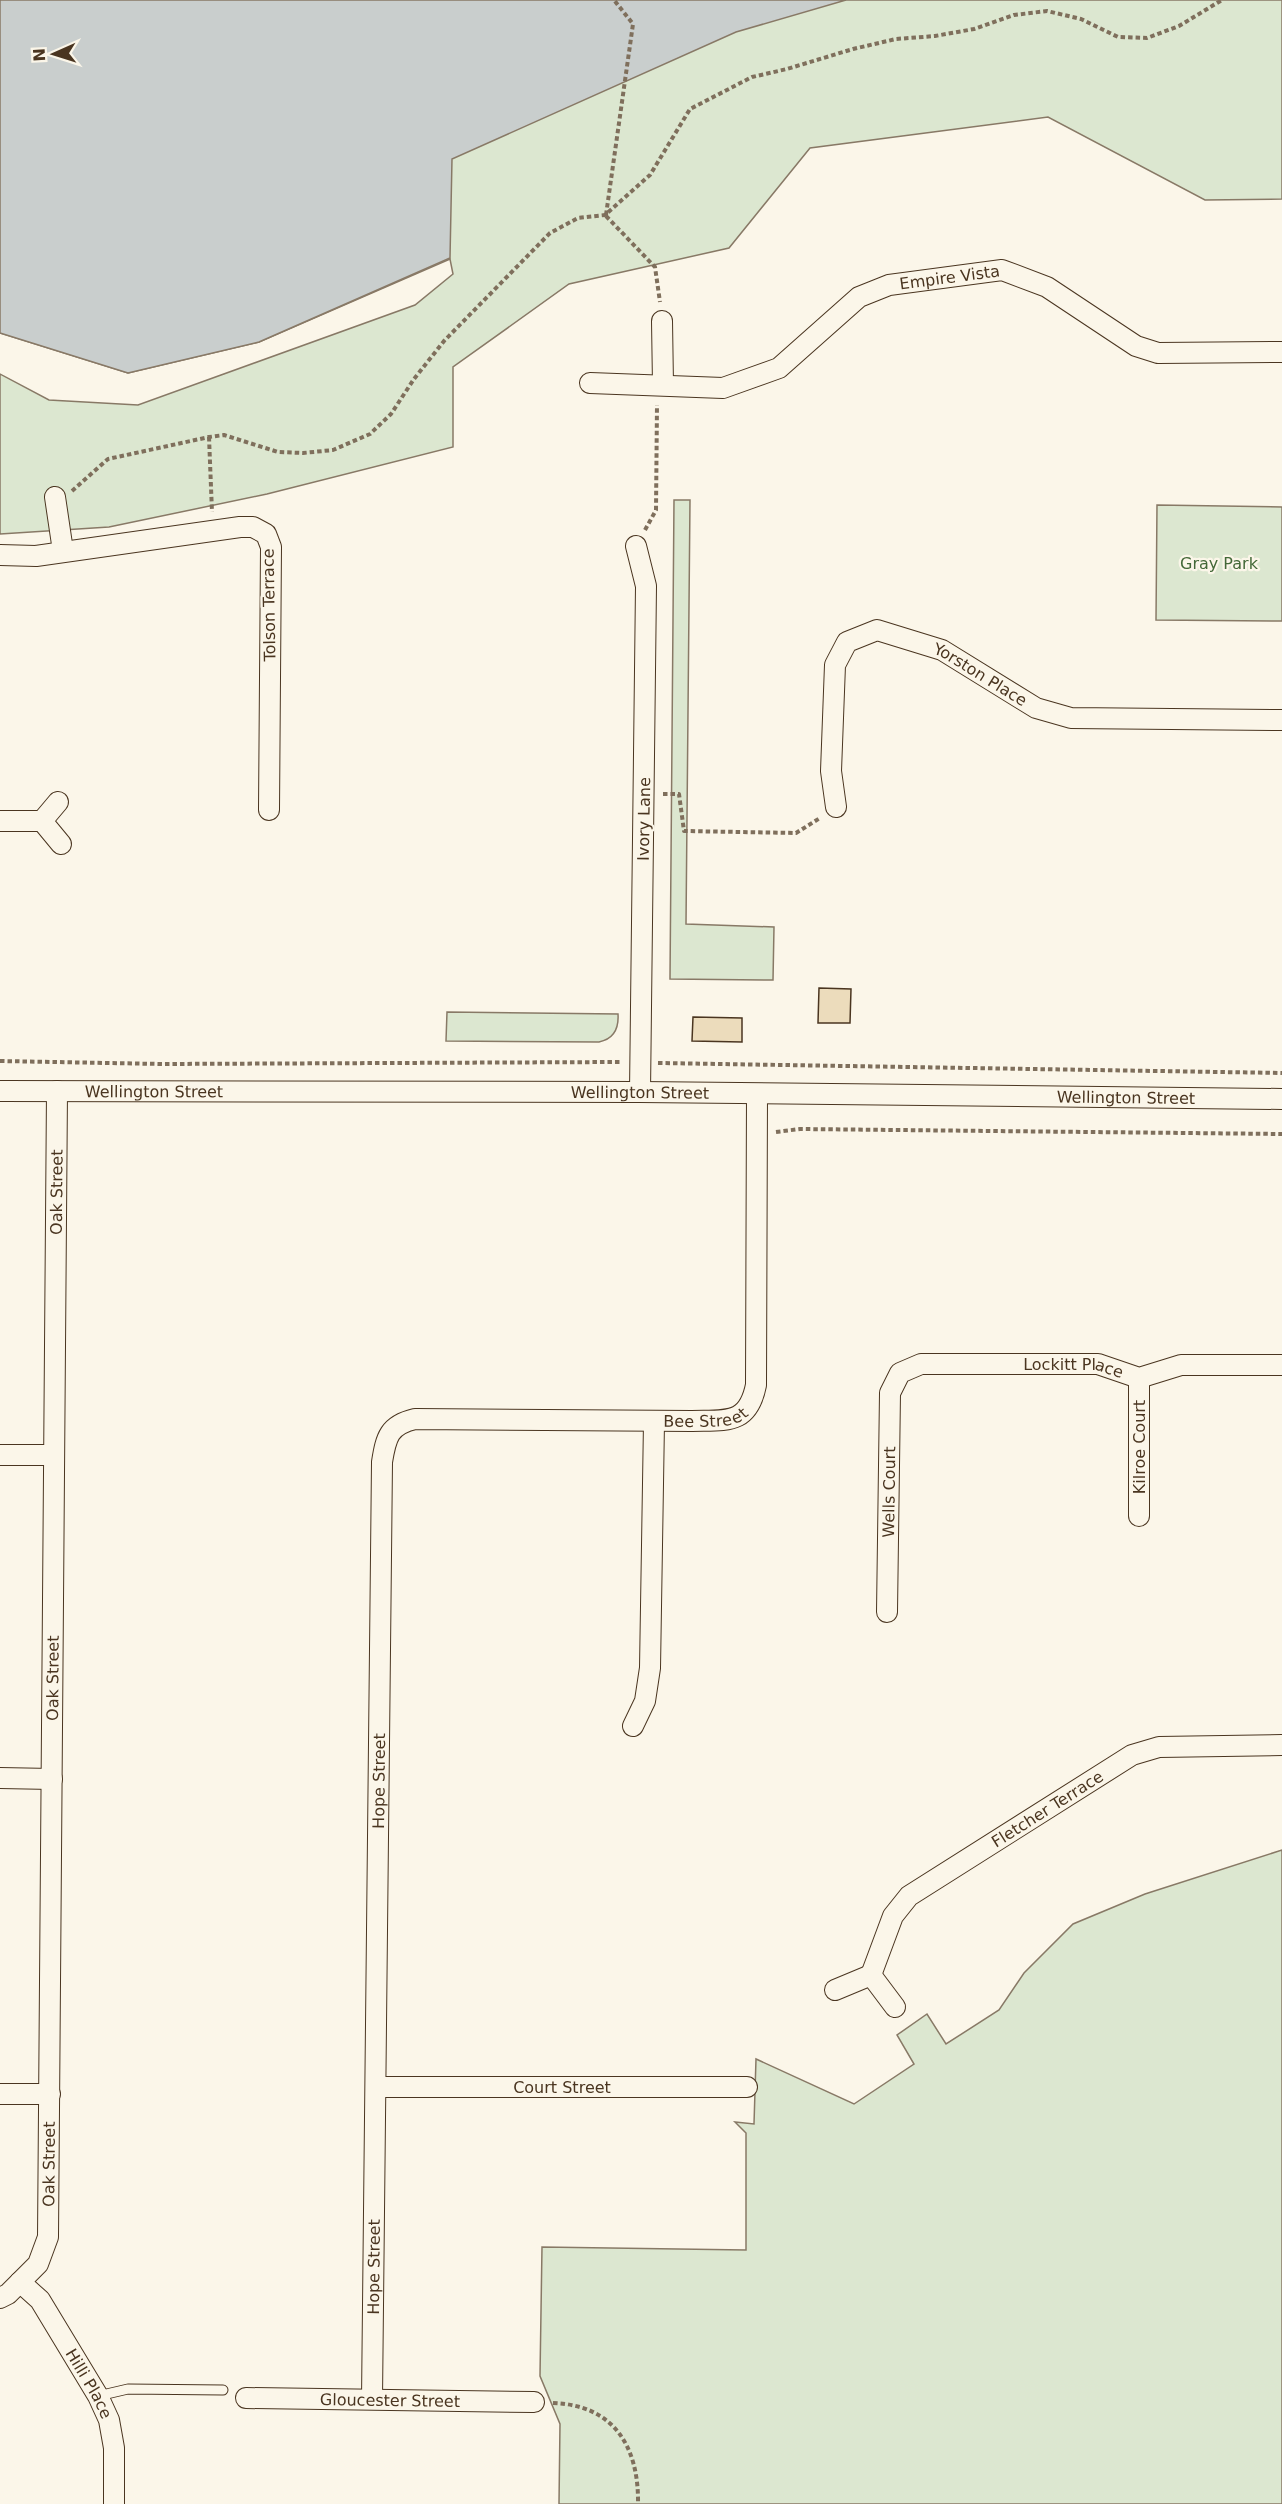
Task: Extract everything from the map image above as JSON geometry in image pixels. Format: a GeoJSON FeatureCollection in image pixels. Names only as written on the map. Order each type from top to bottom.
{"type":"FeatureCollection","features":[{"type":"Feature","properties":{"kind":"street","name":"Empire Vista"},"geometry":{"type":"LineString","coordinates":[[590,383],[723,388],[779,368],[859,297],[889,285],[1002,270],[1047,287],[1136,346],[1158,353],[1282,352]]}},
{"type":"Feature","properties":{"kind":"street"},"geometry":{"type":"LineString","coordinates":[[662,321],[663,385]]}},
{"type":"Feature","properties":{"kind":"street"},"geometry":{"type":"LineString","coordinates":[[56,502],[63,551]]}},
{"type":"Feature","properties":{"kind":"street","name":"Tolson Terrace"},"geometry":{"type":"LineString","coordinates":[[0,555],[36,556],[213,531],[254,528],[266,534],[271,548],[269,810]]}},
{"type":"Feature","properties":{"kind":"street","name":"Ivory Lane"},"geometry":{"type":"LineString","coordinates":[[636,546],[646,586],[640,1092]]}},
{"type":"Feature","properties":{"kind":"street","name":"Yorston Place"},"geometry":{"type":"LineString","coordinates":[[836,807],[831,771],[835,665],[847,642],[877,630],[942,650],[1036,708],[1071,718],[1282,720]]}},
{"type":"Feature","properties":{"kind":"street"},"geometry":{"type":"LineString","coordinates":[[0,821],[42,821],[58,802]]}},
{"type":"Feature","properties":{"kind":"street"},"geometry":{"type":"LineString","coordinates":[[42,821],[61,844]]}},
{"type":"Feature","properties":{"kind":"street","name":"Wellington Street"},"geometry":{"type":"LineString","coordinates":[[0,1091],[640,1092],[1282,1100]]}},
{"type":"Feature","properties":{"kind":"street","name":"Oak Street"},"geometry":{"type":"LineString","coordinates":[[20,2282],[38,2264],[48,2237],[57,1091]]}},
{"type":"Feature","properties":{"kind":"street","name":"Bee Street"},"geometry":{"type":"LineString","coordinates":[[633,1726],[645,1701],[650,1668],[654,1422],[728,1420],[742,1414],[753,1401],[756,1385],[757,1341],[757,1095]]}},
{"type":"Feature","properties":{"kind":"street","name":"Lockitt Place"},"geometry":{"type":"LineString","coordinates":[[900,1373],[921,1364],[1098,1365],[1139,1378],[1181,1365],[1282,1365]]}},
{"type":"Feature","properties":{"kind":"street","name":"Wells Court"},"geometry":{"type":"LineString","coordinates":[[887,1612],[890,1393],[900,1373]]}},
{"type":"Feature","properties":{"kind":"street","name":"Kilroe Court"},"geometry":{"type":"LineString","coordinates":[[1139,1378],[1139,1516]]}},
{"type":"Feature","properties":{"kind":"street","name":"Hope Street"},"geometry":{"type":"LineString","coordinates":[[372,2399],[381,1462],[385,1442],[396,1426],[415,1419],[654,1422]]}},
{"type":"Feature","properties":{"kind":"street"},"geometry":{"type":"LineString","coordinates":[[0,1455],[54,1455]]}},
{"type":"Feature","properties":{"kind":"street","name":"Fletcher Terrace"},"geometry":{"type":"LineString","coordinates":[[871,1975],[893,1916],[909,1896],[1132,1755],[1159,1747],[1282,1744]]}},
{"type":"Feature","properties":{"kind":"street"},"geometry":{"type":"LineString","coordinates":[[0,1778],[52,1779]]}},
{"type":"Feature","properties":{"kind":"street"},"geometry":{"type":"LineString","coordinates":[[835,1990],[871,1975],[895,2007]]}},
{"type":"Feature","properties":{"kind":"street","name":"Court Street"},"geometry":{"type":"LineString","coordinates":[[376,2087],[747,2087]]}},
{"type":"Feature","properties":{"kind":"street"},"geometry":{"type":"LineString","coordinates":[[0,2094],[50,2094]]}},
{"type":"Feature","properties":{"kind":"street"},"geometry":{"type":"LineString","coordinates":[[0,2298],[20,2282]]}},
{"type":"Feature","properties":{"kind":"street","name":"Hilli Place"},"geometry":{"type":"LineString","coordinates":[[20,2282],[40,2300],[98,2397],[109,2420],[114,2448],[114,2504]]}},
{"type":"Feature","properties":{"kind":"street","name":"Gloucester Street"},"geometry":{"type":"LineString","coordinates":[[246,2398],[534,2402]]}},
{"type":"Feature","properties":{"kind":"lane"},"geometry":{"type":"LineString","coordinates":[[98,2397],[128,2389],[223,2390]]}},
{"type":"Feature","properties":{"kind":"path"},"geometry":{"type":"LineString","coordinates":[[605,215],[633,24],[614,0]]}},
{"type":"Feature","properties":{"kind":"path"},"geometry":{"type":"LineString","coordinates":[[56,502],[108,459],[209,437],[224,435],[278,452],[303,453],[333,450],[370,434],[391,414],[444,341],[550,234],[578,218],[605,215],[650,176],[690,109],[752,76],[787,69],[896,39],[935,36],[974,29],[1014,15],[1047,11],[1081,19],[1118,37],[1147,38],[1179,26],[1222,0]]}},
{"type":"Feature","properties":{"kind":"path"},"geometry":{"type":"LineString","coordinates":[[605,215],[655,267],[662,321]]}},
{"type":"Feature","properties":{"kind":"path"},"geometry":{"type":"LineString","coordinates":[[636,546],[656,510],[657,395],[663,385]]}},
{"type":"Feature","properties":{"kind":"path"},"geometry":{"type":"LineString","coordinates":[[209,437],[213,531]]}},
{"type":"Feature","properties":{"kind":"path"},"geometry":{"type":"LineString","coordinates":[[645,792],[679,794],[684,831],[796,834],[836,807]]}},
{"type":"Feature","properties":{"kind":"path"},"geometry":{"type":"LineString","coordinates":[[0,1061],[263,1065],[642,1062],[1282,1073]]}},
{"type":"Feature","properties":{"kind":"path"},"geometry":{"type":"LineString","coordinates":[[758,1134],[800,1129],[1282,1134]]}},
{"type":"Feature","properties":{"kind":"path"},"geometry":{"type":"LineString","coordinates":[[534,2402],[572,2404],[596,2413],[614,2425],[627,2446],[638,2479],[638,2504]]}},
{"type":"Feature","properties":{"kind":"green space"},"geometry":{"type":"Polygon","coordinates":[[[0,0],[1282,0],[1282,199],[1205,200],[1048,117],[810,148],[729,248],[569,284],[453,367],[453,447],[267,494],[109,527],[0,534],[0,374],[49,400],[138,405],[415,305],[453,274],[450,259],[259,342],[128,373],[0,333],[0,0]]]}},
{"type":"Feature","properties":{"kind":"green space"},"geometry":{"type":"Polygon","coordinates":[[[674,500],[690,500],[686,924],[774,927],[773,980],[670,979],[674,500]]]}},
{"type":"Feature","properties":{"kind":"green space","name":"Gray Park"},"geometry":{"type":"Polygon","coordinates":[[[1157,505],[1282,507],[1282,621],[1156,620],[1157,505]]]}},
{"type":"Feature","properties":{"kind":"green space"},"geometry":{"type":"Polygon","coordinates":[[[447,1012],[618,1014],[618,1019],[612,1036],[599,1042],[446,1041],[447,1012]]]}},
{"type":"Feature","properties":{"kind":"green space"},"geometry":{"type":"Polygon","coordinates":[[[1282,1850],[1282,2504],[559,2504],[560,2424],[540,2376],[542,2247],[746,2250],[746,2133],[735,2122],[754,2124],[756,2059],[854,2104],[914,2064],[897,2035],[927,2014],[946,2044],[999,2010],[1024,1973],[1073,1924],[1145,1894],[1282,1850]]]}},
{"type":"Feature","properties":{"kind":"shaded area"},"geometry":{"type":"Polygon","coordinates":[[[0,0],[846,0],[736,32],[452,159],[450,258],[259,342],[128,373],[0,333],[0,0]]]}},
{"type":"Feature","properties":{"kind":"building"},"geometry":{"type":"Polygon","coordinates":[[[819,988],[851,989],[850,1023],[818,1023],[819,988]]]}},
{"type":"Feature","properties":{"kind":"building"},"geometry":{"type":"Polygon","coordinates":[[[693,1017],[742,1018],[742,1042],[692,1041],[693,1017]]]}}]}
